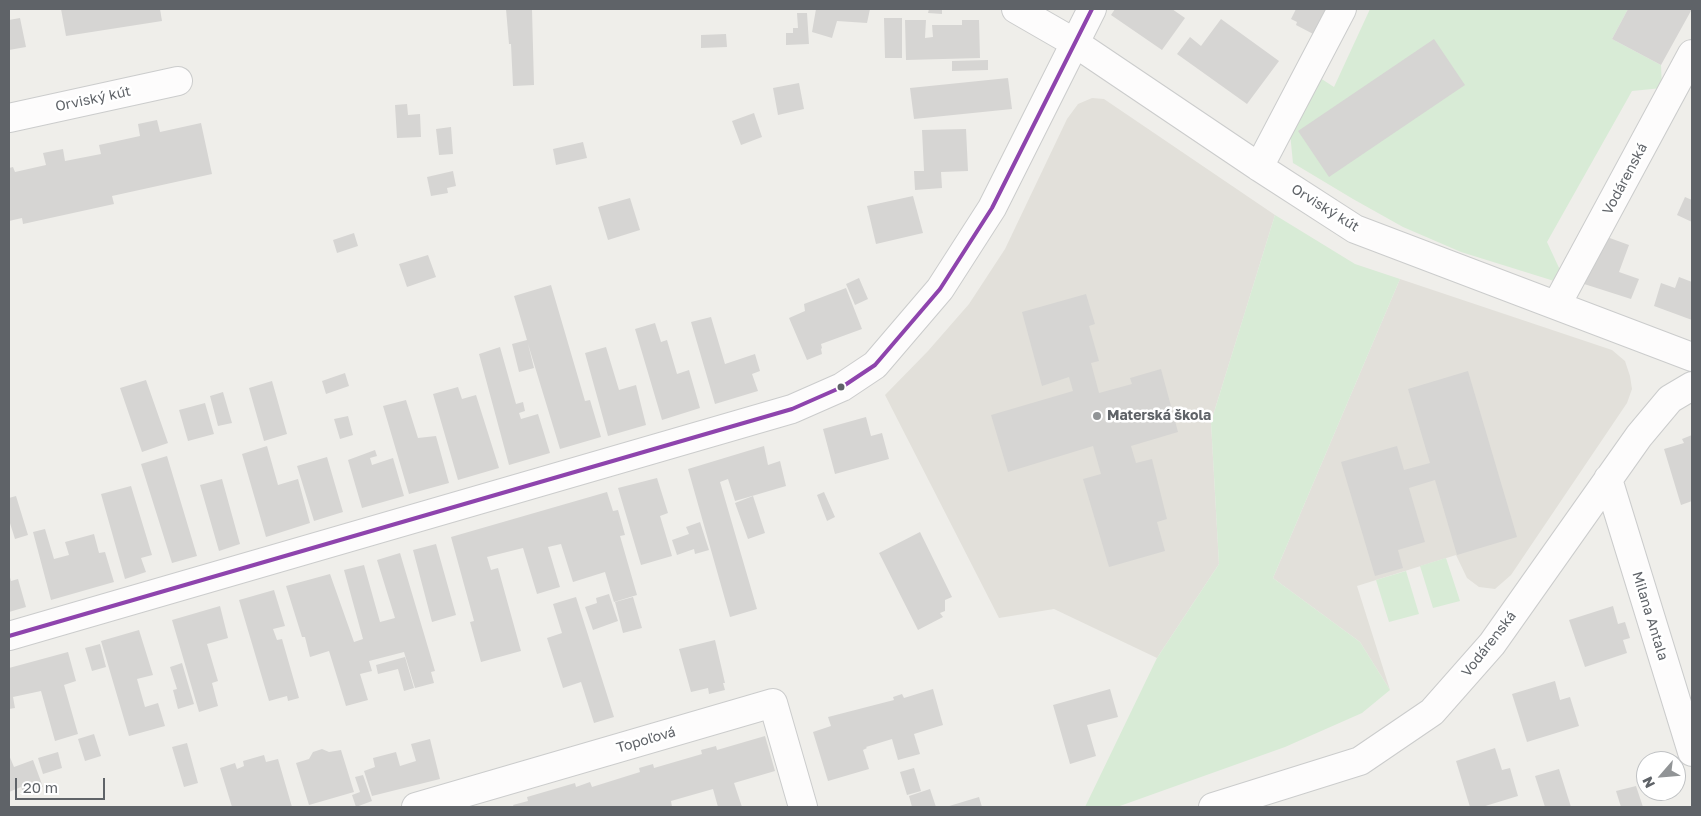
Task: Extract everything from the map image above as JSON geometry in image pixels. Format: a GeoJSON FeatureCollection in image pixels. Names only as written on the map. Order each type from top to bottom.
{"type":"FeatureCollection","features":[{"type":"Feature","properties":{"kind":"street","name":"Orviský kút"},"geometry":{"type":"LineString","coordinates":[[1016,9],[1075,43],[1355,229],[1692,356]]}},
{"type":"Feature","properties":{"kind":"street"},"geometry":{"type":"LineString","coordinates":[[9,636],[792,409],[842,388],[875,365],[940,289],[992,208],[1092,9]]}},
{"type":"Feature","properties":{"kind":"street"},"geometry":{"type":"LineString","coordinates":[[1259,167],[1342,9]]}},
{"type":"Feature","properties":{"kind":"street","name":"Vodárenská"},"geometry":{"type":"LineString","coordinates":[[1557,304],[1692,54]]}},
{"type":"Feature","properties":{"kind":"street","name":"Orviský kút"},"geometry":{"type":"LineString","coordinates":[[9,118],[178,81]]}},
{"type":"Feature","properties":{"kind":"street","name":"Vodárenská"},"geometry":{"type":"LineString","coordinates":[[1213,807],[1360,762],[1432,712],[1492,644],[1639,436],[1670,399],[1692,386]]}},
{"type":"Feature","properties":{"kind":"street","name":"Milana Antala"},"geometry":{"type":"LineString","coordinates":[[1608,479],[1692,752]]}},
{"type":"Feature","properties":{"kind":"street","name":"Topoľová"},"geometry":{"type":"LineString","coordinates":[[416,807],[773,703],[803,807]]}},
{"type":"Feature","properties":{"kind":"shaded area"},"geometry":{"type":"Polygon","coordinates":[[[1092,98],[1104,99],[1275,215],[1211,422],[1219,564],[1157,658],[1054,609],[999,618],[885,395],[928,351],[969,304],[1005,249],[1067,119],[1078,104],[1092,98]]]}},
{"type":"Feature","properties":{"kind":"shaded area"},"geometry":{"type":"Polygon","coordinates":[[[1400,279],[1612,350],[1625,361],[1632,389],[1627,403],[1511,575],[1495,589],[1479,587],[1467,578],[1456,555],[1357,586],[1390,690],[1360,642],[1273,578],[1400,279]]]}},
{"type":"Feature","properties":{"kind":"green space"},"geometry":{"type":"Polygon","coordinates":[[[1370,9],[1628,9],[1612,39],[1661,65],[1662,88],[1632,91],[1547,242],[1567,285],[1461,252],[1403,227],[1293,163],[1290,133],[1317,76],[1334,87],[1370,9]]]}},
{"type":"Feature","properties":{"kind":"green space"},"geometry":{"type":"Polygon","coordinates":[[[1275,215],[1355,264],[1400,279],[1273,578],[1360,642],[1390,690],[1362,713],[1285,747],[1117,807],[1085,807],[1157,658],[1219,564],[1211,422],[1275,215]]]}},
{"type":"Feature","properties":{"kind":"green space"},"geometry":{"type":"Polygon","coordinates":[[[1446,558],[1460,601],[1433,608],[1420,566],[1446,558]]]}},
{"type":"Feature","properties":{"kind":"green space"},"geometry":{"type":"Polygon","coordinates":[[[1406,571],[1419,614],[1389,622],[1376,580],[1406,571]]]}},
{"type":"Feature","properties":{"kind":"building"},"geometry":{"type":"Polygon","coordinates":[[[61,9],[160,9],[162,21],[66,36],[61,9]]]}},
{"type":"Feature","properties":{"kind":"building"},"geometry":{"type":"Polygon","coordinates":[[[506,9],[532,9],[534,85],[513,86],[511,44],[509,44],[506,9]]]}},
{"type":"Feature","properties":{"kind":"building"},"geometry":{"type":"Polygon","coordinates":[[[816,9],[870,9],[867,23],[837,21],[832,38],[812,32],[816,9]]]}},
{"type":"Feature","properties":{"kind":"building"},"geometry":{"type":"Polygon","coordinates":[[[929,9],[942,9],[942,14],[928,13],[929,9]]]}},
{"type":"Feature","properties":{"kind":"building"},"geometry":{"type":"Polygon","coordinates":[[[1115,9],[1172,9],[1185,18],[1162,50],[1111,15],[1115,9]]]}},
{"type":"Feature","properties":{"kind":"building"},"geometry":{"type":"Polygon","coordinates":[[[1296,9],[1326,9],[1330,11],[1317,36],[1296,25],[1297,22],[1291,19],[1296,9]]]}},
{"type":"Feature","properties":{"kind":"building"},"geometry":{"type":"Polygon","coordinates":[[[1628,9],[1692,9],[1661,65],[1612,39],[1628,9]]]}},
{"type":"Feature","properties":{"kind":"building"},"geometry":{"type":"Polygon","coordinates":[[[797,13],[807,13],[809,44],[786,45],[786,33],[793,33],[793,28],[798,28],[797,13]]]}},
{"type":"Feature","properties":{"kind":"building"},"geometry":{"type":"Polygon","coordinates":[[[20,18],[26,47],[9,50],[9,20],[20,18]]]}},
{"type":"Feature","properties":{"kind":"building"},"geometry":{"type":"Polygon","coordinates":[[[884,18],[902,18],[902,58],[885,58],[884,18]]]}},
{"type":"Feature","properties":{"kind":"building"},"geometry":{"type":"Polygon","coordinates":[[[1221,19],[1279,61],[1247,104],[1177,54],[1190,37],[1201,46],[1221,19]]]}},
{"type":"Feature","properties":{"kind":"building"},"geometry":{"type":"Polygon","coordinates":[[[905,20],[926,20],[925,38],[933,37],[932,25],[962,25],[962,20],[979,20],[980,58],[906,60],[905,20]]]}},
{"type":"Feature","properties":{"kind":"building"},"geometry":{"type":"Polygon","coordinates":[[[726,34],[727,47],[701,48],[701,35],[726,34]]]}},
{"type":"Feature","properties":{"kind":"building"},"geometry":{"type":"Polygon","coordinates":[[[1434,39],[1465,85],[1329,177],[1298,131],[1434,39]]]}},
{"type":"Feature","properties":{"kind":"building"},"geometry":{"type":"Polygon","coordinates":[[[988,60],[988,70],[952,71],[952,61],[988,60]]]}},
{"type":"Feature","properties":{"kind":"building"},"geometry":{"type":"Polygon","coordinates":[[[1008,78],[1012,109],[914,119],[910,88],[1008,78]]]}},
{"type":"Feature","properties":{"kind":"building"},"geometry":{"type":"Polygon","coordinates":[[[799,83],[804,109],[778,115],[773,88],[799,83]]]}},
{"type":"Feature","properties":{"kind":"building"},"geometry":{"type":"Polygon","coordinates":[[[407,104],[408,115],[420,114],[421,137],[397,138],[395,105],[407,104]]]}},
{"type":"Feature","properties":{"kind":"building"},"geometry":{"type":"Polygon","coordinates":[[[754,113],[762,137],[741,145],[732,121],[754,113]]]}},
{"type":"Feature","properties":{"kind":"building"},"geometry":{"type":"Polygon","coordinates":[[[157,120],[160,132],[201,123],[212,174],[112,196],[114,204],[23,224],[22,218],[9,221],[9,168],[13,167],[15,172],[46,165],[43,153],[63,149],[65,161],[101,154],[99,145],[140,136],[138,124],[157,120]]]}},
{"type":"Feature","properties":{"kind":"building"},"geometry":{"type":"Polygon","coordinates":[[[451,127],[453,154],[439,155],[436,129],[451,127]]]}},
{"type":"Feature","properties":{"kind":"building"},"geometry":{"type":"Polygon","coordinates":[[[966,129],[968,171],[941,172],[942,188],[915,190],[914,171],[924,171],[922,130],[966,129]]]}},
{"type":"Feature","properties":{"kind":"building"},"geometry":{"type":"Polygon","coordinates":[[[583,142],[587,158],[556,165],[553,149],[583,142]]]}},
{"type":"Feature","properties":{"kind":"building"},"geometry":{"type":"Polygon","coordinates":[[[453,171],[456,186],[447,188],[448,193],[431,196],[427,177],[453,171]]]}},
{"type":"Feature","properties":{"kind":"building"},"geometry":{"type":"Polygon","coordinates":[[[913,196],[923,233],[876,244],[867,206],[913,196]]]}},
{"type":"Feature","properties":{"kind":"building"},"geometry":{"type":"Polygon","coordinates":[[[1685,197],[1692,200],[1692,222],[1677,215],[1685,197]]]}},
{"type":"Feature","properties":{"kind":"building"},"geometry":{"type":"Polygon","coordinates":[[[630,198],[640,230],[608,240],[598,207],[630,198]]]}},
{"type":"Feature","properties":{"kind":"building"},"geometry":{"type":"Polygon","coordinates":[[[354,233],[358,246],[337,253],[333,240],[354,233]]]}},
{"type":"Feature","properties":{"kind":"building"},"geometry":{"type":"Polygon","coordinates":[[[1607,237],[1629,245],[1619,272],[1639,279],[1631,299],[1581,283],[1607,237]]]}},
{"type":"Feature","properties":{"kind":"building"},"geometry":{"type":"Polygon","coordinates":[[[428,255],[436,277],[407,287],[399,264],[428,255]]]}},
{"type":"Feature","properties":{"kind":"building"},"geometry":{"type":"Polygon","coordinates":[[[1679,277],[1692,282],[1692,320],[1654,306],[1661,283],[1675,288],[1679,277]]]}},
{"type":"Feature","properties":{"kind":"building"},"geometry":{"type":"Polygon","coordinates":[[[859,278],[868,299],[855,305],[846,284],[859,278]]]}},
{"type":"Feature","properties":{"kind":"building"},"geometry":{"type":"Polygon","coordinates":[[[551,285],[585,401],[590,400],[601,437],[560,449],[528,344],[534,368],[519,372],[512,344],[527,340],[514,296],[551,285]]]}},
{"type":"Feature","properties":{"kind":"building"},"geometry":{"type":"Polygon","coordinates":[[[846,288],[862,329],[821,344],[822,354],[807,360],[789,318],[805,311],[804,304],[846,288]]]}},
{"type":"Feature","properties":{"kind":"building"},"geometry":{"type":"Polygon","coordinates":[[[1086,294],[1095,324],[1089,326],[1099,361],[1091,363],[1099,393],[1132,384],[1130,378],[1161,369],[1178,432],[1131,446],[1136,463],[1152,459],[1167,519],[1157,522],[1165,551],[1109,567],[1083,479],[1101,474],[1093,446],[1008,472],[991,415],[1073,391],[1069,377],[1042,386],[1022,312],[1086,294]]]}},
{"type":"Feature","properties":{"kind":"building"},"geometry":{"type":"Polygon","coordinates":[[[711,317],[725,364],[755,354],[760,371],[752,374],[758,391],[715,404],[691,322],[711,317]]]}},
{"type":"Feature","properties":{"kind":"building"},"geometry":{"type":"Polygon","coordinates":[[[655,323],[661,342],[667,340],[677,374],[689,370],[700,408],[662,420],[635,329],[655,323]]]}},
{"type":"Feature","properties":{"kind":"building"},"geometry":{"type":"Polygon","coordinates":[[[500,347],[516,404],[523,402],[525,411],[519,413],[521,419],[538,414],[550,453],[509,465],[479,354],[500,347]]]}},
{"type":"Feature","properties":{"kind":"building"},"geometry":{"type":"Polygon","coordinates":[[[606,347],[619,390],[636,385],[646,425],[608,436],[585,353],[606,347]]]}},
{"type":"Feature","properties":{"kind":"building"},"geometry":{"type":"Polygon","coordinates":[[[1468,371],[1517,537],[1457,555],[1435,480],[1409,488],[1425,542],[1398,550],[1403,568],[1375,576],[1341,462],[1397,446],[1404,470],[1430,463],[1408,389],[1468,371]]]}},
{"type":"Feature","properties":{"kind":"building"},"geometry":{"type":"Polygon","coordinates":[[[345,373],[349,386],[326,394],[322,381],[345,373]]]}},
{"type":"Feature","properties":{"kind":"building"},"geometry":{"type":"Polygon","coordinates":[[[146,380],[168,443],[142,452],[120,388],[146,380]]]}},
{"type":"Feature","properties":{"kind":"building"},"geometry":{"type":"Polygon","coordinates":[[[272,381],[287,434],[264,441],[249,388],[272,381]]]}},
{"type":"Feature","properties":{"kind":"building"},"geometry":{"type":"Polygon","coordinates":[[[458,387],[462,399],[476,395],[499,468],[458,480],[433,394],[458,387]]]}},
{"type":"Feature","properties":{"kind":"building"},"geometry":{"type":"Polygon","coordinates":[[[223,392],[232,423],[218,426],[210,396],[223,392]]]}},
{"type":"Feature","properties":{"kind":"building"},"geometry":{"type":"Polygon","coordinates":[[[406,400],[418,438],[436,436],[449,483],[409,494],[383,406],[406,400]]]}},
{"type":"Feature","properties":{"kind":"building"},"geometry":{"type":"Polygon","coordinates":[[[205,403],[214,434],[188,441],[179,410],[205,403]]]}},
{"type":"Feature","properties":{"kind":"building"},"geometry":{"type":"Polygon","coordinates":[[[348,416],[353,435],[340,439],[334,419],[348,416]]]}},
{"type":"Feature","properties":{"kind":"building"},"geometry":{"type":"Polygon","coordinates":[[[866,417],[871,436],[882,433],[889,459],[835,474],[823,429],[866,417]]]}},
{"type":"Feature","properties":{"kind":"building"},"geometry":{"type":"Polygon","coordinates":[[[1692,435],[1692,501],[1681,505],[1664,449],[1684,443],[1682,439],[1692,435]]]}},
{"type":"Feature","properties":{"kind":"building"},"geometry":{"type":"Polygon","coordinates":[[[267,446],[278,485],[298,479],[310,523],[266,537],[242,454],[267,446]]]}},
{"type":"Feature","properties":{"kind":"building"},"geometry":{"type":"Polygon","coordinates":[[[764,446],[768,465],[780,461],[786,486],[735,501],[728,479],[720,482],[757,609],[730,617],[688,469],[764,446]]]}},
{"type":"Feature","properties":{"kind":"building"},"geometry":{"type":"Polygon","coordinates":[[[375,450],[377,456],[370,458],[372,465],[393,458],[404,496],[362,508],[348,460],[375,450]]]}},
{"type":"Feature","properties":{"kind":"building"},"geometry":{"type":"Polygon","coordinates":[[[167,456],[197,556],[172,563],[141,464],[167,456]]]}},
{"type":"Feature","properties":{"kind":"building"},"geometry":{"type":"Polygon","coordinates":[[[327,457],[343,512],[314,521],[297,466],[327,457]]]}},
{"type":"Feature","properties":{"kind":"building"},"geometry":{"type":"Polygon","coordinates":[[[657,478],[668,513],[660,516],[672,556],[641,565],[618,488],[657,478]]]}},
{"type":"Feature","properties":{"kind":"building"},"geometry":{"type":"Polygon","coordinates":[[[222,479],[240,544],[219,551],[200,485],[222,479]]]}},
{"type":"Feature","properties":{"kind":"building"},"geometry":{"type":"Polygon","coordinates":[[[131,486],[152,555],[141,558],[146,572],[125,579],[101,494],[131,486]]]}},
{"type":"Feature","properties":{"kind":"building"},"geometry":{"type":"Polygon","coordinates":[[[607,492],[613,511],[618,510],[625,535],[620,536],[637,595],[614,602],[605,572],[573,582],[561,544],[548,547],[560,587],[537,594],[523,548],[487,557],[491,570],[498,568],[521,651],[481,662],[470,622],[474,621],[451,537],[607,492]]]}},
{"type":"Feature","properties":{"kind":"building"},"geometry":{"type":"Polygon","coordinates":[[[824,492],[835,517],[827,521],[817,495],[824,492]]]}},
{"type":"Feature","properties":{"kind":"building"},"geometry":{"type":"Polygon","coordinates":[[[16,496],[28,535],[15,539],[9,520],[9,498],[16,496]]]}},
{"type":"Feature","properties":{"kind":"building"},"geometry":{"type":"Polygon","coordinates":[[[753,496],[765,533],[748,539],[735,503],[753,496]]]}},
{"type":"Feature","properties":{"kind":"building"},"geometry":{"type":"Polygon","coordinates":[[[700,522],[709,550],[695,554],[694,549],[677,555],[672,540],[689,534],[686,527],[700,522]]]}},
{"type":"Feature","properties":{"kind":"building"},"geometry":{"type":"Polygon","coordinates":[[[45,529],[54,559],[69,555],[65,542],[94,534],[99,553],[105,552],[114,582],[51,600],[33,532],[45,529]]]}},
{"type":"Feature","properties":{"kind":"building"},"geometry":{"type":"Polygon","coordinates":[[[920,532],[952,597],[945,600],[945,611],[940,613],[943,617],[918,630],[879,553],[920,532]]]}},
{"type":"Feature","properties":{"kind":"building"},"geometry":{"type":"Polygon","coordinates":[[[436,544],[456,615],[432,622],[413,550],[436,544]]]}},
{"type":"Feature","properties":{"kind":"building"},"geometry":{"type":"Polygon","coordinates":[[[400,553],[435,671],[431,672],[434,683],[415,688],[404,652],[369,661],[372,671],[360,674],[368,700],[346,706],[329,651],[310,657],[305,637],[302,637],[286,586],[330,574],[354,642],[363,639],[344,570],[364,565],[380,622],[395,618],[377,560],[400,553]]]}},
{"type":"Feature","properties":{"kind":"building"},"geometry":{"type":"Polygon","coordinates":[[[9,574],[11,581],[18,579],[26,607],[9,612],[9,574]]]}},
{"type":"Feature","properties":{"kind":"building"},"geometry":{"type":"Polygon","coordinates":[[[274,590],[285,626],[273,629],[277,640],[282,639],[299,698],[288,701],[287,696],[269,701],[239,600],[274,590]]]}},
{"type":"Feature","properties":{"kind":"building"},"geometry":{"type":"Polygon","coordinates":[[[609,594],[618,621],[593,630],[585,607],[597,603],[596,598],[609,594]]]}},
{"type":"Feature","properties":{"kind":"building"},"geometry":{"type":"Polygon","coordinates":[[[576,597],[614,717],[594,723],[581,682],[563,688],[547,638],[562,633],[553,604],[576,597]]]}},
{"type":"Feature","properties":{"kind":"building"},"geometry":{"type":"Polygon","coordinates":[[[633,597],[642,628],[623,633],[615,602],[633,597]]]}},
{"type":"Feature","properties":{"kind":"building"},"geometry":{"type":"Polygon","coordinates":[[[220,606],[228,638],[207,644],[218,681],[212,683],[218,706],[199,712],[172,620],[220,606]]]}},
{"type":"Feature","properties":{"kind":"building"},"geometry":{"type":"Polygon","coordinates":[[[1613,606],[1618,624],[1625,622],[1630,638],[1623,640],[1627,653],[1585,667],[1569,620],[1613,606]]]}},
{"type":"Feature","properties":{"kind":"building"},"geometry":{"type":"Polygon","coordinates":[[[139,630],[153,675],[137,679],[145,707],[158,703],[165,726],[129,736],[101,641],[139,630]]]}},
{"type":"Feature","properties":{"kind":"building"},"geometry":{"type":"Polygon","coordinates":[[[715,640],[725,690],[709,694],[708,688],[691,692],[679,649],[715,640]]]}},
{"type":"Feature","properties":{"kind":"building"},"geometry":{"type":"Polygon","coordinates":[[[100,644],[106,667],[92,671],[85,648],[100,644]]]}},
{"type":"Feature","properties":{"kind":"building"},"geometry":{"type":"Polygon","coordinates":[[[68,652],[76,681],[64,685],[78,734],[55,741],[41,691],[13,697],[15,708],[9,709],[9,668],[68,652]]]}},
{"type":"Feature","properties":{"kind":"building"},"geometry":{"type":"Polygon","coordinates":[[[405,657],[414,688],[404,691],[398,669],[378,674],[376,665],[405,657]]]}},
{"type":"Feature","properties":{"kind":"building"},"geometry":{"type":"Polygon","coordinates":[[[182,663],[194,704],[178,709],[173,690],[177,689],[170,667],[182,663]]]}},
{"type":"Feature","properties":{"kind":"building"},"geometry":{"type":"Polygon","coordinates":[[[1555,681],[1560,700],[1570,697],[1579,726],[1527,742],[1512,694],[1555,681]]]}},
{"type":"Feature","properties":{"kind":"building"},"geometry":{"type":"Polygon","coordinates":[[[933,689],[943,725],[914,734],[920,754],[898,760],[892,739],[866,747],[863,750],[869,769],[828,781],[813,732],[831,726],[828,717],[894,700],[893,697],[902,694],[904,698],[933,689]]]}},
{"type":"Feature","properties":{"kind":"building"},"geometry":{"type":"Polygon","coordinates":[[[1110,689],[1118,717],[1087,725],[1096,756],[1070,764],[1053,705],[1110,689]]]}},
{"type":"Feature","properties":{"kind":"building"},"geometry":{"type":"Polygon","coordinates":[[[94,734],[101,756],[85,761],[78,739],[94,734]]]}},
{"type":"Feature","properties":{"kind":"building"},"geometry":{"type":"Polygon","coordinates":[[[765,736],[775,771],[734,783],[742,807],[718,807],[713,789],[671,801],[672,807],[514,807],[513,805],[528,801],[527,797],[575,783],[576,787],[590,782],[592,787],[640,772],[639,768],[653,764],[654,768],[702,754],[701,750],[716,746],[717,750],[765,736]]]}},
{"type":"Feature","properties":{"kind":"building"},"geometry":{"type":"Polygon","coordinates":[[[430,739],[440,779],[372,796],[364,771],[375,767],[373,758],[396,752],[400,766],[416,761],[411,744],[430,739]]]}},
{"type":"Feature","properties":{"kind":"building"},"geometry":{"type":"Polygon","coordinates":[[[187,743],[198,783],[184,787],[172,747],[187,743]]]}},
{"type":"Feature","properties":{"kind":"building"},"geometry":{"type":"Polygon","coordinates":[[[1495,748],[1502,770],[1510,768],[1518,796],[1482,807],[1470,807],[1456,761],[1495,748]]]}},
{"type":"Feature","properties":{"kind":"building"},"geometry":{"type":"Polygon","coordinates":[[[322,749],[329,752],[341,750],[354,792],[309,805],[296,763],[309,759],[313,752],[322,749]]]}},
{"type":"Feature","properties":{"kind":"building"},"geometry":{"type":"Polygon","coordinates":[[[58,752],[62,768],[43,774],[38,758],[58,752]]]}},
{"type":"Feature","properties":{"kind":"building"},"geometry":{"type":"Polygon","coordinates":[[[9,755],[14,767],[33,760],[43,787],[24,794],[21,787],[9,792],[9,755]]]}},
{"type":"Feature","properties":{"kind":"building"},"geometry":{"type":"Polygon","coordinates":[[[264,755],[266,762],[278,759],[292,807],[232,807],[220,768],[235,763],[237,769],[244,766],[243,761],[264,755]]]}},
{"type":"Feature","properties":{"kind":"building"},"geometry":{"type":"Polygon","coordinates":[[[914,768],[921,791],[907,795],[900,772],[914,768]]]}},
{"type":"Feature","properties":{"kind":"building"},"geometry":{"type":"Polygon","coordinates":[[[1559,769],[1571,807],[1545,807],[1535,776],[1559,769]]]}},
{"type":"Feature","properties":{"kind":"building"},"geometry":{"type":"Polygon","coordinates":[[[363,775],[372,801],[356,807],[352,795],[360,792],[355,777],[363,775]]]}},
{"type":"Feature","properties":{"kind":"building"},"geometry":{"type":"Polygon","coordinates":[[[1636,786],[1636,801],[1641,801],[1643,807],[1621,807],[1616,791],[1636,786]]]}},
{"type":"Feature","properties":{"kind":"building"},"geometry":{"type":"Polygon","coordinates":[[[930,789],[936,807],[912,807],[909,796],[930,789]]]}},
{"type":"Feature","properties":{"kind":"building"},"geometry":{"type":"Polygon","coordinates":[[[979,797],[982,807],[946,807],[979,797]]]}},
{"type":"Feature","properties":{"kind":"transit line","name":"20"},"geometry":{"type":"LineString","coordinates":[[9,636],[792,409],[842,387],[875,365],[940,289],[992,208],[1092,9]]}},
{"type":"Feature","properties":{"kind":"place","name":"Materská škola"},"geometry":{"type":"Point","coordinates":[1097,416]}}]}
